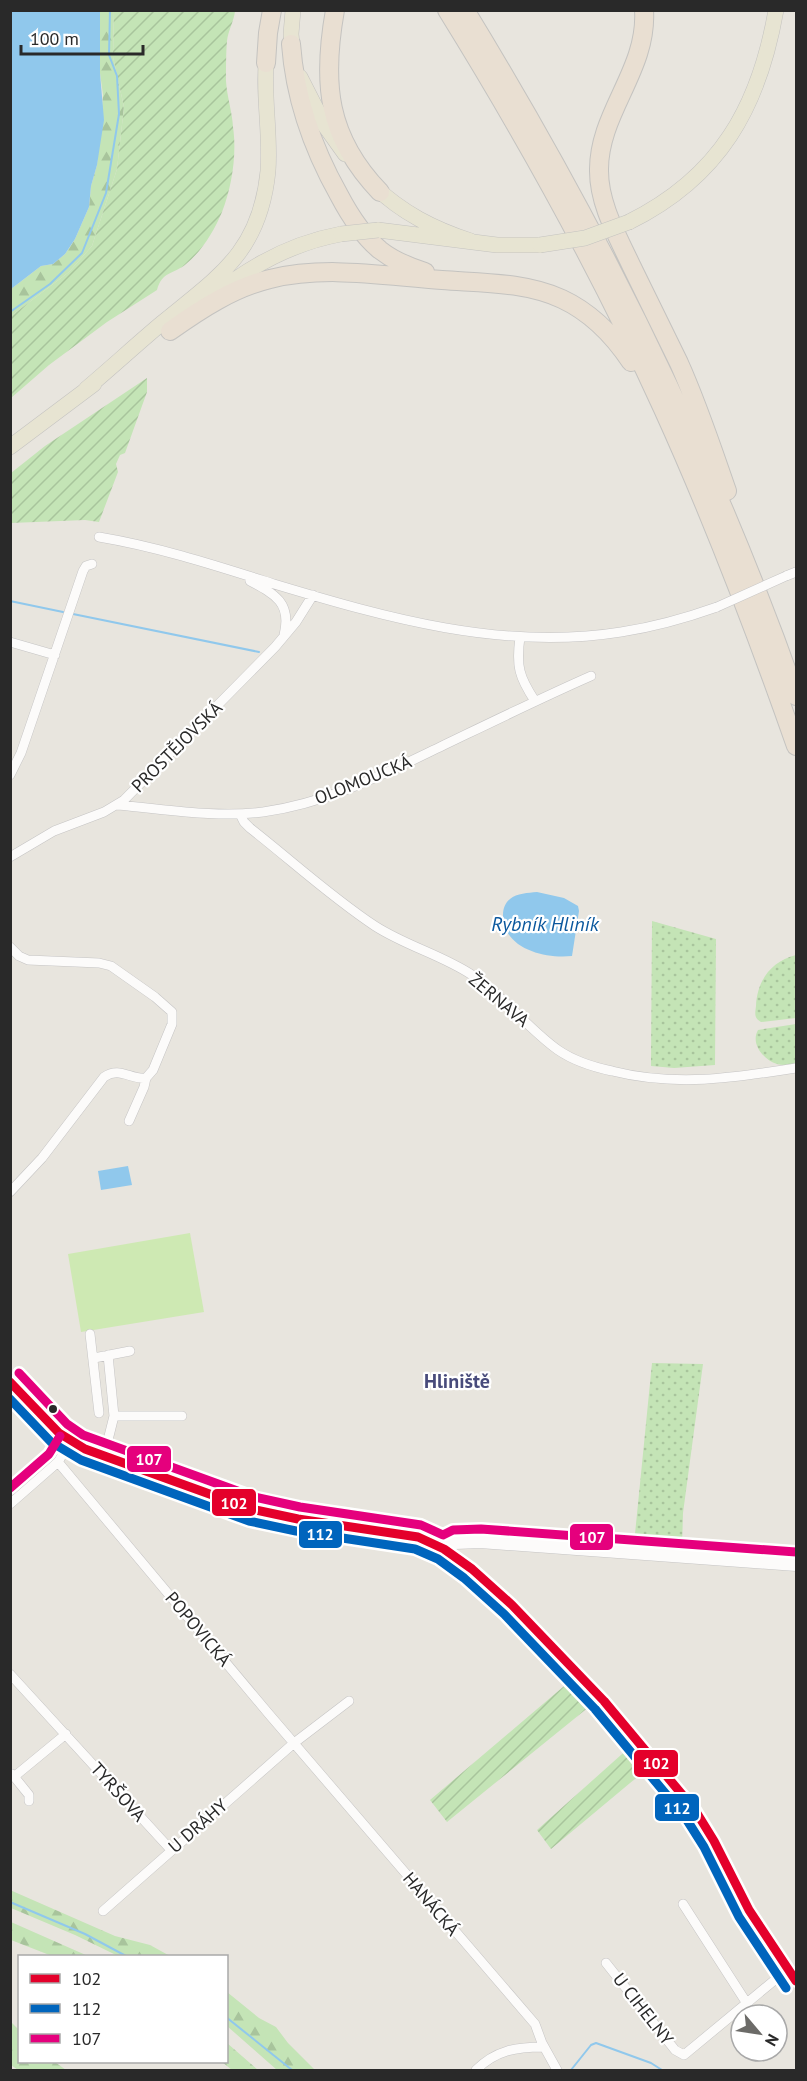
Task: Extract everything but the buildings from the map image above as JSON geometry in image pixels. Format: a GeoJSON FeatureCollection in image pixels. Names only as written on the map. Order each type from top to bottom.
{"type":"FeatureCollection","features":[{"type":"Feature","properties":{"kind":"highway"},"geometry":{"type":"LineString","coordinates":[[266,63],[272,10]]}},
{"type":"Feature","properties":{"kind":"highway"},"geometry":{"type":"LineString","coordinates":[[335,10],[329,44],[328,67],[333,107],[349,152],[380,192]]}},
{"type":"Feature","properties":{"kind":"highway"},"geometry":{"type":"LineString","coordinates":[[447,10],[497,91],[563,209],[625,328],[698,488],[748,614],[796,746]]}},
{"type":"Feature","properties":{"kind":"highway"},"geometry":{"type":"LineString","coordinates":[[465,10],[511,85],[577,204],[637,320],[711,481],[764,607]]}},
{"type":"Feature","properties":{"kind":"highway"},"geometry":{"type":"LineString","coordinates":[[644,10],[644,32],[640,51],[609,120],[601,146],[599,169],[601,190],[616,232],[695,402],[796,696]]}},
{"type":"Feature","properties":{"kind":"highway"},"geometry":{"type":"LineString","coordinates":[[291,44],[296,87],[307,128],[334,186],[363,232],[390,257],[414,269],[434,275],[536,290],[561,298],[582,310],[613,337],[663,409]]}},
{"type":"Feature","properties":{"kind":"highway"},"geometry":{"type":"LineString","coordinates":[[170,331],[230,293],[255,283],[291,275],[350,272],[477,282]]}},
{"type":"Feature","properties":{"kind":"main road"},"geometry":{"type":"LineString","coordinates":[[87,389],[163,322],[214,282],[247,241],[261,207],[268,172],[266,63],[270,39],[280,10]]}},
{"type":"Feature","properties":{"kind":"main road"},"geometry":{"type":"LineString","coordinates":[[293,10],[291,44],[299,73],[325,126],[347,158],[397,206],[421,221],[471,241]]}},
{"type":"Feature","properties":{"kind":"main road"},"geometry":{"type":"LineString","coordinates":[[10,447],[170,331],[235,279],[261,262],[298,245],[341,234],[378,230],[511,246],[540,245],[585,238],[629,222],[662,204],[703,169],[725,144],[742,119],[764,67],[775,10]]}},
{"type":"Feature","properties":{"kind":"main road"},"geometry":{"type":"LineString","coordinates":[[10,1381],[70,1442],[251,1509],[298,1519],[418,1537],[444,1549],[455,1542],[480,1541],[796,1564]]}},
{"type":"Feature","properties":{"kind":"street"},"geometry":{"type":"LineString","coordinates":[[99,537],[149,547],[312,596],[440,628],[520,637],[570,638],[622,632],[682,619],[717,607],[796,572]]}},
{"type":"Feature","properties":{"kind":"street"},"geometry":{"type":"LineString","coordinates":[[10,775],[21,753],[82,571],[86,566],[92,564]]}},
{"type":"Feature","properties":{"kind":"street"},"geometry":{"type":"LineString","coordinates":[[232,571],[269,591],[279,600],[285,610],[284,637]]}},
{"type":"Feature","properties":{"kind":"street","name":"PROSTĚJOVSKÁ"},"geometry":{"type":"LineString","coordinates":[[10,857],[61,828],[117,805],[139,786],[284,637],[312,596]]}},
{"type":"Feature","properties":{"kind":"street"},"geometry":{"type":"LineString","coordinates":[[520,637],[519,670],[522,680],[535,701]]}},
{"type":"Feature","properties":{"kind":"street"},"geometry":{"type":"LineString","coordinates":[[10,642],[55,655]]}},
{"type":"Feature","properties":{"kind":"street","name":"OLOMOUCKÁ"},"geometry":{"type":"LineString","coordinates":[[117,805],[200,813],[240,814],[293,806],[347,791],[591,676]]}},
{"type":"Feature","properties":{"kind":"street"},"geometry":{"type":"LineString","coordinates":[[10,750],[21,753]]}},
{"type":"Feature","properties":{"kind":"street","name":"ŽERNAVA"},"geometry":{"type":"LineString","coordinates":[[240,814],[250,828],[365,919],[402,941],[474,976],[551,1045],[575,1060],[627,1075],[681,1081],[722,1080],[796,1068]]}},
{"type":"Feature","properties":{"kind":"street"},"geometry":{"type":"LineString","coordinates":[[10,947],[17,955],[28,960],[99,963],[111,966],[170,1009],[174,1015],[172,1024],[153,1070],[146,1078],[129,1121]]}},
{"type":"Feature","properties":{"kind":"street"},"geometry":{"type":"LineString","coordinates":[[10,1192],[42,1158],[104,1077],[116,1072],[146,1078]]}},
{"type":"Feature","properties":{"kind":"street"},"geometry":{"type":"LineString","coordinates":[[90,1334],[99,1413]]}},
{"type":"Feature","properties":{"kind":"street"},"geometry":{"type":"LineString","coordinates":[[94,1358],[130,1351]]}},
{"type":"Feature","properties":{"kind":"street"},"geometry":{"type":"LineString","coordinates":[[104,1456],[114,1416],[108,1355]]}},
{"type":"Feature","properties":{"kind":"street"},"geometry":{"type":"LineString","coordinates":[[114,1416],[182,1416]]}},
{"type":"Feature","properties":{"kind":"street"},"geometry":{"type":"LineString","coordinates":[[10,1504],[58,1462],[70,1442]]}},
{"type":"Feature","properties":{"kind":"street","name":"POPOVICKÁ"},"geometry":{"type":"LineString","coordinates":[[58,1462],[294,1743]]}},
{"type":"Feature","properties":{"kind":"street"},"geometry":{"type":"LineString","coordinates":[[444,1549],[485,1580],[512,1605],[604,1701],[661,1768],[705,1825],[749,1910],[796,1981]]}},
{"type":"Feature","properties":{"kind":"street","name":"TYRŠOVA"},"geometry":{"type":"LineString","coordinates":[[10,1674],[171,1850]]}},
{"type":"Feature","properties":{"kind":"street"},"geometry":{"type":"LineString","coordinates":[[294,1743],[349,1701]]}},
{"type":"Feature","properties":{"kind":"street"},"geometry":{"type":"LineString","coordinates":[[29,1801],[29,1795],[13,1775],[66,1734]]}},
{"type":"Feature","properties":{"kind":"street","name":"U DRÁHY"},"geometry":{"type":"LineString","coordinates":[[103,1911],[294,1743]]}},
{"type":"Feature","properties":{"kind":"street","name":"HANÁCKÁ"},"geometry":{"type":"LineString","coordinates":[[294,1743],[533,2021],[543,2047],[557,2070]]}},
{"type":"Feature","properties":{"kind":"street"},"geometry":{"type":"LineString","coordinates":[[683,1904],[746,2002],[788,1969]]}},
{"type":"Feature","properties":{"kind":"street","name":"U CIHELNY"},"geometry":{"type":"LineString","coordinates":[[606,1963],[680,2054],[688,2053],[746,2002]]}},
{"type":"Feature","properties":{"kind":"street"},"geometry":{"type":"LineString","coordinates":[[477,2070],[491,2057],[502,2052],[520,2047],[543,2047]]}},
{"type":"Feature","properties":{"kind":"green space"},"geometry":{"type":"Polygon","coordinates":[[[100,11],[114,11],[113,57],[124,107],[117,169],[92,246],[69,272],[11,316],[11,289],[41,266],[53,264],[65,254],[75,239],[89,207],[91,186],[97,165],[103,95],[100,73],[100,11]]]}},
{"type":"Feature","properties":{"kind":"green space"},"geometry":{"type":"Polygon","coordinates":[[[114,11],[235,11],[226,50],[227,93],[234,137],[233,170],[228,192],[215,226],[192,259],[165,276],[157,290],[107,322],[49,365],[11,398],[11,316],[69,272],[92,246],[117,169],[124,107],[113,57],[114,11]]]}},
{"type":"Feature","properties":{"kind":"green space"},"geometry":{"type":"Polygon","coordinates":[[[147,378],[147,392],[125,453],[120,455],[116,464],[118,472],[99,522],[85,520],[11,523],[11,473],[45,446],[147,378]]]}},
{"type":"Feature","properties":{"kind":"green space"},"geometry":{"type":"Polygon","coordinates":[[[652,921],[716,939],[715,1065],[674,1068],[651,1066],[652,921]]]}},
{"type":"Feature","properties":{"kind":"green space"},"geometry":{"type":"Polygon","coordinates":[[[796,955],[796,1018],[761,1022],[756,1017],[755,1011],[759,988],[763,980],[779,962],[796,955]]]}},
{"type":"Feature","properties":{"kind":"green space"},"geometry":{"type":"Polygon","coordinates":[[[796,1024],[796,1063],[782,1065],[767,1059],[757,1046],[758,1030],[796,1024]]]}},
{"type":"Feature","properties":{"kind":"green space"},"geometry":{"type":"Polygon","coordinates":[[[190,1233],[204,1312],[81,1332],[68,1254],[190,1233]]]}},
{"type":"Feature","properties":{"kind":"green space"},"geometry":{"type":"Polygon","coordinates":[[[652,1363],[703,1364],[683,1513],[682,1547],[634,1544],[652,1363]]]}},
{"type":"Feature","properties":{"kind":"green space"},"geometry":{"type":"Polygon","coordinates":[[[570,1681],[595,1702],[447,1822],[430,1800],[570,1681]]]}},
{"type":"Feature","properties":{"kind":"green space"},"geometry":{"type":"Polygon","coordinates":[[[631,1746],[648,1768],[551,1849],[537,1830],[631,1746]]]}},
{"type":"Feature","properties":{"kind":"green space"},"geometry":{"type":"Polygon","coordinates":[[[10,1890],[115,1936],[150,1945],[168,1955],[116,1955],[11,1908],[10,1890]]]}},
{"type":"Feature","properties":{"kind":"green space"},"geometry":{"type":"Polygon","coordinates":[[[11,1922],[86,1955],[49,1955],[11,1940],[11,1922]]]}},
{"type":"Feature","properties":{"kind":"green space"},"geometry":{"type":"Polygon","coordinates":[[[228,1993],[259,2018],[276,2027],[288,2043],[315,2070],[277,2070],[228,2027],[228,1993]]]}},
{"type":"Feature","properties":{"kind":"green space"},"geometry":{"type":"Polygon","coordinates":[[[11,2022],[18,2029],[18,2063],[56,2063],[66,2070],[18,2070],[11,2065],[11,2022]]]}},
{"type":"Feature","properties":{"kind":"green space"},"geometry":{"type":"Polygon","coordinates":[[[228,2044],[258,2070],[232,2070],[223,2063],[228,2063],[228,2044]]]}},
{"type":"Feature","properties":{"kind":"water"},"geometry":{"type":"Polygon","coordinates":[[[11,10],[100,11],[100,73],[104,120],[89,207],[75,239],[65,254],[53,264],[41,266],[11,289],[11,10]]]}},
{"type":"Feature","properties":{"kind":"water","name":"Rybník Hliník"},"geometry":{"type":"Polygon","coordinates":[[[537,892],[564,898],[578,906],[572,956],[550,956],[527,949],[510,936],[505,927],[504,908],[510,899],[537,892]]]}},
{"type":"Feature","properties":{"kind":"water"},"geometry":{"type":"Polygon","coordinates":[[[128,1166],[132,1185],[101,1190],[98,1171],[128,1166]]]}},
{"type":"Feature","properties":{"kind":"waterway"},"geometry":{"type":"LineString","coordinates":[[10,312],[50,284],[82,253],[106,193],[119,114],[117,76],[109,55],[110,10]]}},
{"type":"Feature","properties":{"kind":"waterway"},"geometry":{"type":"LineString","coordinates":[[10,601],[63,612]]}},
{"type":"Feature","properties":{"kind":"waterway"},"geometry":{"type":"LineString","coordinates":[[73,614],[259,652]]}},
{"type":"Feature","properties":{"kind":"waterway"},"geometry":{"type":"LineString","coordinates":[[10,1902],[85,1934],[124,1955]]}},
{"type":"Feature","properties":{"kind":"waterway"},"geometry":{"type":"LineString","coordinates":[[228,2019],[292,2070]]}},
{"type":"Feature","properties":{"kind":"waterway"},"geometry":{"type":"LineString","coordinates":[[571,2070],[591,2045],[596,2043],[651,2063],[662,2070]]}},
{"type":"Feature","properties":{"kind":"transit line","name":"107"},"geometry":{"type":"LineString","coordinates":[[19,1373],[67,1424],[83,1435],[254,1497],[300,1507],[421,1525],[443,1535],[453,1530],[481,1529],[796,1552]]}},
{"type":"Feature","properties":{"kind":"transit line","name":"102"},"geometry":{"type":"LineString","coordinates":[[10,1382],[59,1433],[85,1449],[251,1509],[298,1519],[418,1537],[444,1549],[472,1569],[512,1605],[604,1701],[695,1810],[714,1841],[749,1910],[796,1981]]}},
{"type":"Feature","properties":{"kind":"transit line","name":"112"},"geometry":{"type":"LineString","coordinates":[[10,1399],[51,1442],[81,1460],[249,1521],[296,1531],[415,1549],[438,1559],[464,1578],[504,1614],[595,1709],[685,1817],[704,1847],[739,1917],[786,1988]]}},
{"type":"Feature","properties":{"kind":"transit line","name":"107"},"geometry":{"type":"LineString","coordinates":[[10,1488],[49,1454],[60,1436]]}},
{"type":"Feature","properties":{"kind":"district","name":"Hliniště"},"geometry":{"type":"Point","coordinates":[457,1381]}}]}
